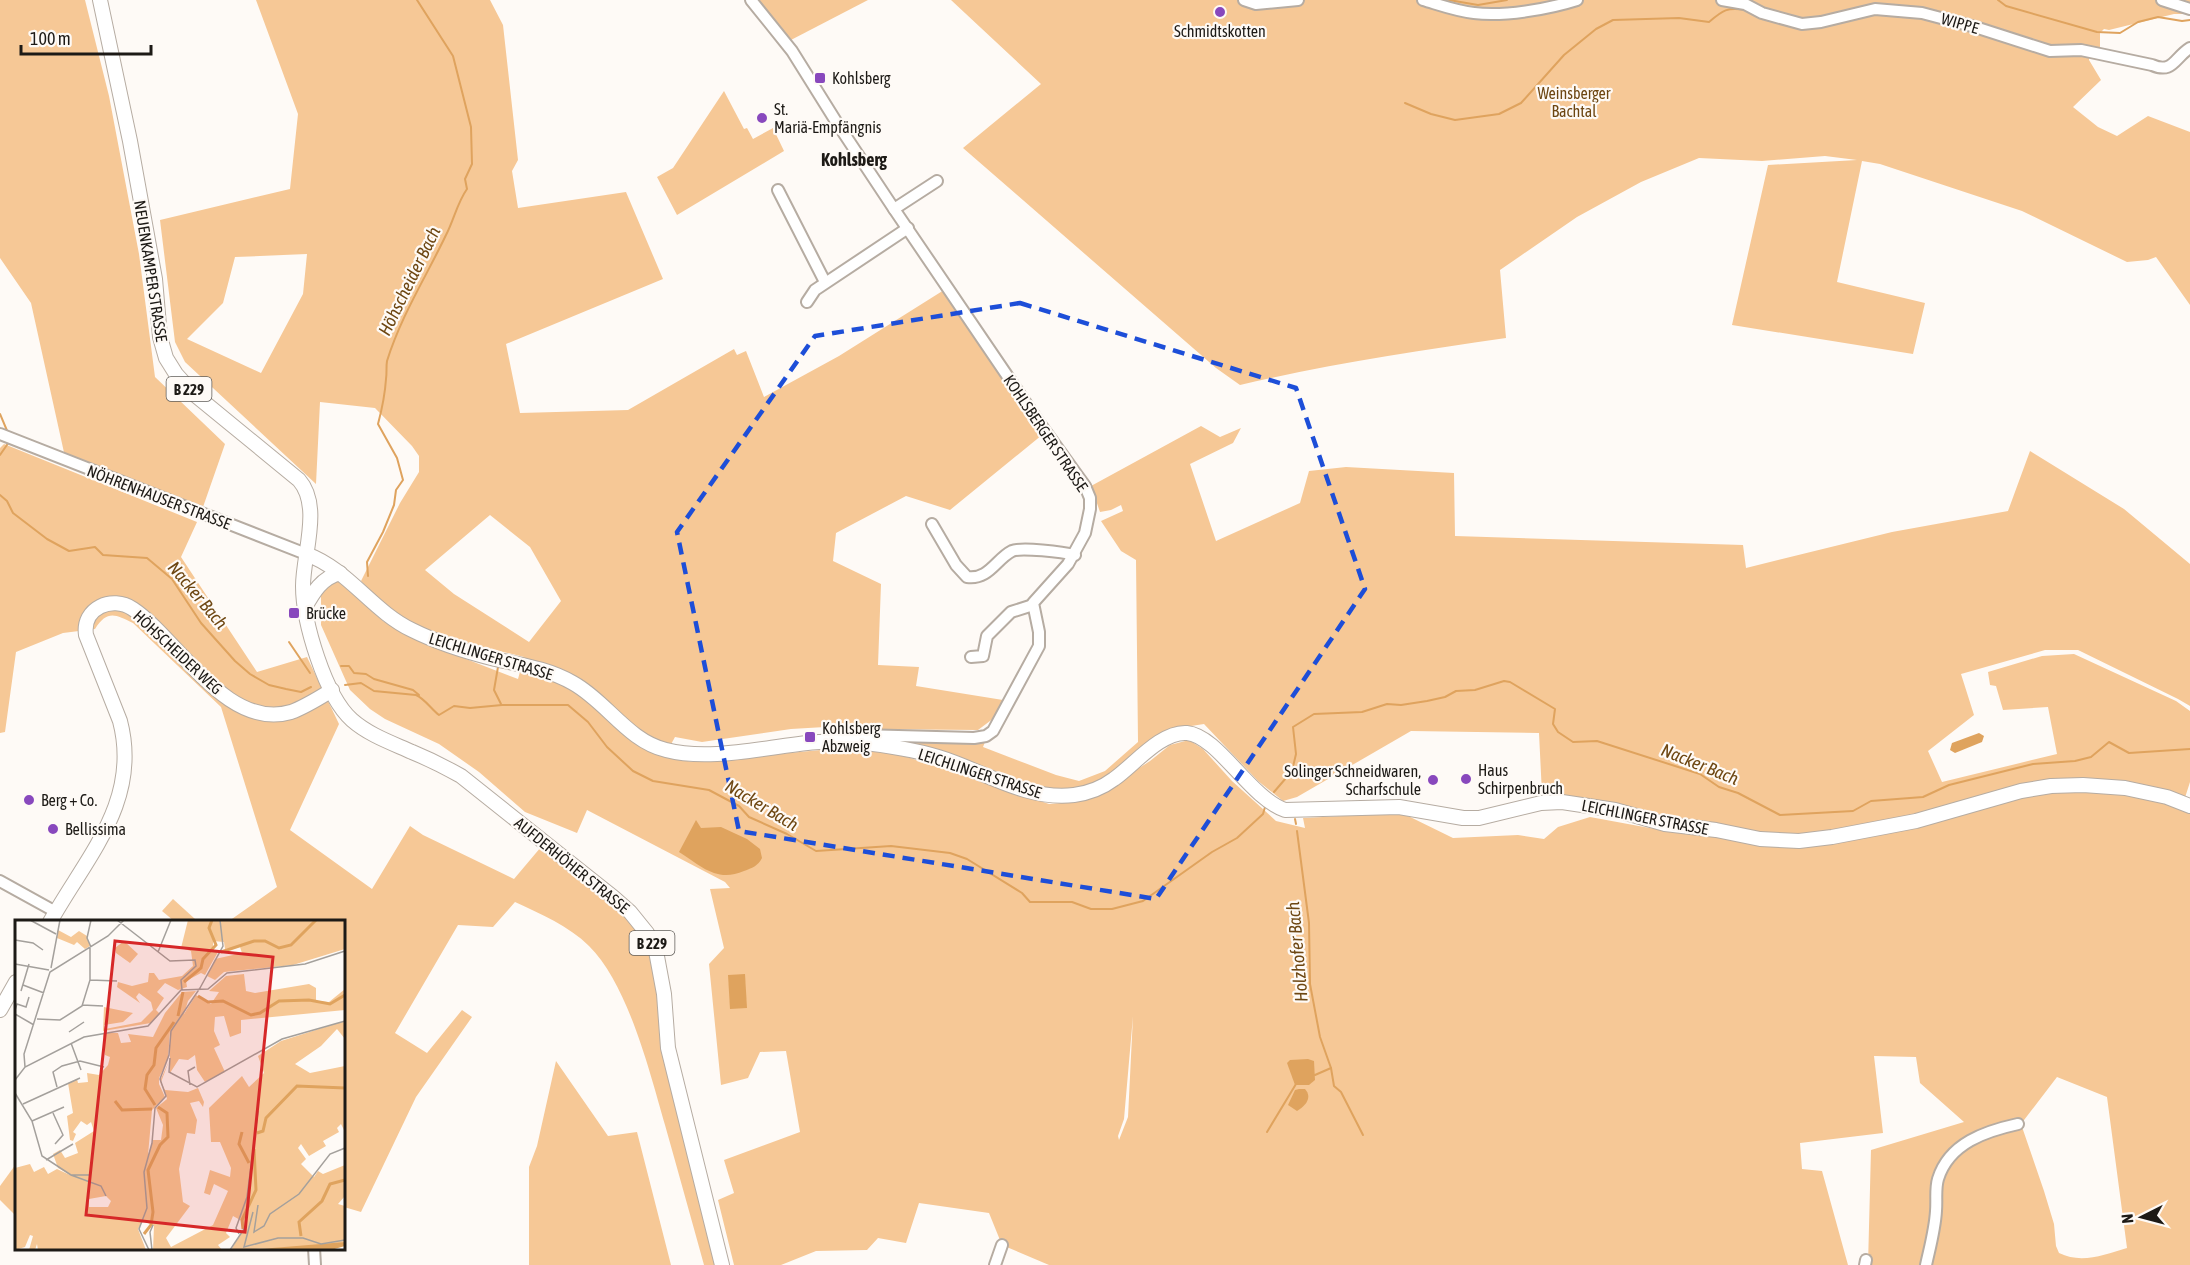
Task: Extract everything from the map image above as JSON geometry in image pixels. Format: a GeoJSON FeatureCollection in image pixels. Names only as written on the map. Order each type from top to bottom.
{"type":"FeatureCollection","features":[{"type":"Feature","properties":{"kind":"main road","name":"NEUENKAMPER STRASSE"},"geometry":{"type":"LineString","coordinates":[[100,0],[130,141],[149,247],[164,352],[171,368],[185,385],[303,485],[310,503],[311,514],[306,554]]}},
{"type":"Feature","properties":{"kind":"main road","name":"LEICHLINGER STRASSE"},"geometry":{"type":"LineString","coordinates":[[306,554],[340,573],[403,626],[429,638],[474,653],[531,667],[566,679],[600,701],[637,736],[665,750],[703,754],[813,743],[854,742],[901,748],[938,757],[1021,789],[1064,796],[1086,793],[1099,788],[1117,778],[1159,743],[1176,735],[1191,734],[1209,743],[1249,784],[1274,805],[1285,810],[1399,807],[1470,818],[1488,817],[1541,803],[1562,802],[1615,810],[1665,824],[1782,840],[1813,840],[1873,831],[1939,816],[2021,791],[2051,786],[2083,785],[2125,788],[2168,797],[2190,806]]}},
{"type":"Feature","properties":{"kind":"main road","name":"AUFDERHÖHER STRASSE"},"geometry":{"type":"LineString","coordinates":[[306,554],[304,609],[310,637],[332,690],[344,711],[358,726],[461,776],[614,897],[647,933],[656,951],[660,969],[668,1048],[722,1265]]}},
{"type":"Feature","properties":{"kind":"main road"},"geometry":{"type":"LineString","coordinates":[[304,609],[323,580],[340,573]]}},
{"type":"Feature","properties":{"kind":"main road","name":"HÖHSCHEIDER WEG"},"geometry":{"type":"LineString","coordinates":[[53,917],[115,811],[126,769],[124,735],[120,721],[86,635],[86,623],[93,612],[109,604],[129,607],[143,617],[213,686],[236,702],[256,711],[277,714],[293,711],[332,690]]}},
{"type":"Feature","properties":{"kind":"main road"},"geometry":{"type":"LineString","coordinates":[[0,1010],[15,984]]}},
{"type":"Feature","properties":{"kind":"street","name":"KOHLSBERGER STRASSE"},"geometry":{"type":"LineString","coordinates":[[751,0],[792,51],[894,208],[1085,486],[1090,502],[1089,523],[1075,555],[1033,605]]}},
{"type":"Feature","properties":{"kind":"street"},"geometry":{"type":"LineString","coordinates":[[1244,0],[1256,4],[1298,0]]}},
{"type":"Feature","properties":{"kind":"street"},"geometry":{"type":"LineString","coordinates":[[1423,0],[1478,14],[1545,9],[1577,0]]}},
{"type":"Feature","properties":{"kind":"street","name":"WIPPE"},"geometry":{"type":"LineString","coordinates":[[1722,0],[1745,4],[1762,13],[1802,24],[1821,22],[1875,9],[1922,13],[2050,51],[2081,50],[2162,69],[2169,67],[2190,48]]}},
{"type":"Feature","properties":{"kind":"street"},"geometry":{"type":"LineString","coordinates":[[2162,0],[2190,9]]}},
{"type":"Feature","properties":{"kind":"street"},"geometry":{"type":"LineString","coordinates":[[894,208],[937,181]]}},
{"type":"Feature","properties":{"kind":"street"},"geometry":{"type":"LineString","coordinates":[[778,190],[825,282]]}},
{"type":"Feature","properties":{"kind":"street"},"geometry":{"type":"LineString","coordinates":[[807,302],[814,290],[908,228]]}},
{"type":"Feature","properties":{"kind":"street","name":"NÖHRENHAUSER STRASSE"},"geometry":{"type":"LineString","coordinates":[[0,434],[306,554]]}},
{"type":"Feature","properties":{"kind":"street"},"geometry":{"type":"LineString","coordinates":[[932,524],[956,565],[968,578],[975,578],[988,572],[1013,550],[1045,550],[1075,555]]}},
{"type":"Feature","properties":{"kind":"street"},"geometry":{"type":"LineString","coordinates":[[854,742],[860,735],[974,738],[989,735],[996,727],[1039,646],[1039,632],[1033,605],[1011,612],[987,636],[983,656],[971,657]]}},
{"type":"Feature","properties":{"kind":"street","name":"HÖHSCHEIDER WEG"},"geometry":{"type":"LineString","coordinates":[[0,881],[53,917]]}},
{"type":"Feature","properties":{"kind":"street"},"geometry":{"type":"LineString","coordinates":[[1926,1265],[1934,1228],[1938,1178],[1947,1162],[1959,1148],[1973,1138],[2018,1124]]}},
{"type":"Feature","properties":{"kind":"street"},"geometry":{"type":"LineString","coordinates":[[995,1265],[1002,1245]]}},
{"type":"Feature","properties":{"kind":"street"},"geometry":{"type":"LineString","coordinates":[[314,1250],[315,1265]]}},
{"type":"Feature","properties":{"kind":"highlighted area"},"geometry":{"type":"Polygon","coordinates":[[[1020,303],[1296,388],[1365,589],[1156,899],[739,831],[677,532],[815,336],[1020,303]]]}},
{"type":"Feature","properties":{"kind":"green space"},"geometry":{"type":"Polygon","coordinates":[[[0,0],[85,0],[109,96],[139,254],[155,377],[225,444],[203,507],[65,457],[31,303],[0,258],[0,0]]]}},
{"type":"Feature","properties":{"kind":"green space"},"geometry":{"type":"Polygon","coordinates":[[[256,0],[490,0],[503,25],[518,160],[512,171],[518,208],[626,192],[663,279],[506,344],[520,413],[628,410],[734,349],[737,355],[746,351],[764,397],[839,356],[944,290],[1042,435],[950,510],[906,496],[836,533],[833,561],[881,584],[878,665],[919,667],[916,686],[1003,700],[994,718],[978,730],[868,729],[869,725],[859,725],[791,729],[702,742],[675,737],[664,757],[693,762],[821,750],[835,753],[855,750],[886,750],[1049,804],[1073,802],[1097,795],[1150,761],[1170,745],[1189,740],[1203,749],[1232,781],[1276,821],[1305,828],[1303,818],[1402,813],[1453,838],[1518,835],[1544,839],[1558,827],[1590,817],[1666,831],[1665,817],[1542,794],[1539,733],[1411,731],[1297,797],[1283,801],[1258,781],[1204,724],[1172,729],[1119,769],[1093,784],[1066,790],[1040,789],[963,759],[902,741],[985,742],[983,747],[1056,775],[1079,781],[1105,771],[1138,742],[1136,560],[1121,551],[1101,521],[1123,511],[1121,505],[1100,512],[1091,486],[1201,426],[1220,437],[1241,428],[1233,443],[1190,464],[1216,541],[1300,503],[1309,471],[1346,467],[1454,473],[1455,536],[1743,545],[1746,568],[1892,532],[2008,511],[2030,451],[2124,509],[2190,564],[2190,706],[2078,650],[2045,650],[1961,674],[1974,715],[1928,751],[1942,782],[2057,754],[2048,707],[2003,710],[1996,686],[1990,685],[1988,672],[2042,656],[2074,654],[2176,701],[2190,711],[2190,782],[2182,807],[2190,812],[2190,1265],[1868,1265],[1871,1150],[1964,1122],[1920,1083],[1916,1057],[1874,1056],[1883,1133],[1800,1143],[1802,1169],[1822,1171],[1848,1265],[1049,1265],[1002,1245],[989,1213],[919,1203],[906,1243],[878,1238],[867,1250],[816,1251],[781,1265],[734,1265],[718,1200],[734,1193],[724,1160],[800,1132],[786,1051],[760,1052],[748,1078],[721,1085],[709,964],[724,948],[710,889],[730,888],[725,882],[587,810],[577,833],[525,812],[479,772],[439,744],[385,719],[370,709],[350,690],[321,625],[321,594],[330,582],[339,582],[383,621],[417,640],[518,679],[524,657],[426,629],[398,615],[361,581],[400,503],[419,472],[419,456],[375,408],[320,402],[316,484],[185,362],[175,342],[160,220],[290,189],[298,114],[256,0]],[[307,254],[235,257],[223,303],[187,339],[261,373],[303,294],[307,254]],[[490,515],[425,570],[454,594],[529,642],[561,601],[530,547],[490,515]],[[1133,1016],[1124,1119],[1118,1136],[1119,1140],[1128,1117],[1133,1016]],[[2057,1077],[2021,1124],[2054,1224],[2059,1253],[2084,1258],[2101,1256],[2127,1248],[2107,1097],[2057,1077]]]}},
{"type":"Feature","properties":{"kind":"green space"},"geometry":{"type":"Polygon","coordinates":[[[755,0],[868,0],[789,41],[755,0]]]}},
{"type":"Feature","properties":{"kind":"green space","name":"Weinsberger Bachtal"},"geometry":{"type":"Polygon","coordinates":[[[951,0],[2190,0],[2190,14],[2174,14],[2109,30],[2104,29],[2100,33],[2100,51],[2089,49],[2089,60],[2101,80],[2073,107],[2098,127],[2117,136],[2148,116],[2190,132],[2190,305],[2156,257],[2127,262],[2022,211],[1880,164],[1862,161],[1837,282],[1925,303],[1913,354],[1732,325],[1768,165],[1857,160],[1825,156],[1762,161],[1699,158],[1641,182],[1577,217],[1500,270],[1506,338],[1339,364],[1240,385],[1216,368],[963,148],[1041,84],[951,0]]]}},
{"type":"Feature","properties":{"kind":"green space"},"geometry":{"type":"Polygon","coordinates":[[[724,91],[744,129],[747,128],[753,139],[773,128],[784,151],[677,215],[657,177],[673,168],[724,91]]]}},
{"type":"Feature","properties":{"kind":"green space"},"geometry":{"type":"Polygon","coordinates":[[[4,444],[197,522],[181,557],[257,672],[307,657],[339,724],[290,830],[372,889],[410,826],[423,835],[514,879],[541,847],[623,912],[648,944],[717,1265],[704,1265],[645,1056],[615,983],[603,962],[573,932],[515,902],[493,927],[458,925],[395,1033],[427,1053],[462,1010],[472,1017],[416,1097],[361,1212],[345,1207],[345,920],[230,920],[277,887],[221,707],[133,623],[121,617],[108,616],[95,629],[63,633],[16,652],[5,732],[0,733],[0,448],[4,444]]]}},
{"type":"Feature","properties":{"kind":"green space"},"geometry":{"type":"Polygon","coordinates":[[[173,899],[195,919],[173,920],[162,911],[173,899]]]}},
{"type":"Feature","properties":{"kind":"green space"},"geometry":{"type":"Polygon","coordinates":[[[556,1061],[608,1136],[637,1132],[671,1265],[529,1265],[529,1167],[537,1146],[556,1061]]]}},
{"type":"Feature","properties":{"kind":"green space"},"geometry":{"type":"Polygon","coordinates":[[[15,1165],[15,1215],[0,1200],[0,1186],[15,1165]]]}},
{"type":"Feature","properties":{"kind":"shaded area"},"geometry":{"type":"Polygon","coordinates":[[[1979,733],[1984,736],[1982,742],[1955,753],[1950,750],[1952,743],[1979,733]]]}},
{"type":"Feature","properties":{"kind":"shaded area"},"geometry":{"type":"Polygon","coordinates":[[[696,820],[701,828],[721,827],[747,839],[760,849],[762,858],[752,868],[734,874],[717,874],[702,867],[679,852],[696,820]]]}},
{"type":"Feature","properties":{"kind":"shaded area"},"geometry":{"type":"Polygon","coordinates":[[[745,974],[747,1008],[730,1009],[728,975],[745,974]]]}},
{"type":"Feature","properties":{"kind":"shaded area"},"geometry":{"type":"Polygon","coordinates":[[[1290,1060],[1314,1061],[1315,1080],[1309,1085],[1295,1085],[1287,1063],[1290,1060]]]}},
{"type":"Feature","properties":{"kind":"shaded area"},"geometry":{"type":"Polygon","coordinates":[[[1305,1089],[1308,1099],[1297,1111],[1288,1105],[1295,1090],[1305,1089]]]}},
{"type":"Feature","properties":{"kind":"waterway","name":"Höhscheider Bach"},"geometry":{"type":"LineString","coordinates":[[368,576],[367,562],[383,532],[394,505],[396,490],[403,480],[397,458],[378,424],[385,390],[387,361],[407,312],[467,189],[465,179],[472,164],[471,127],[453,56],[417,0]]}},
{"type":"Feature","properties":{"kind":"waterway"},"geometry":{"type":"LineString","coordinates":[[1449,0],[1478,5],[1507,0]]}},
{"type":"Feature","properties":{"kind":"waterway"},"geometry":{"type":"LineString","coordinates":[[1998,0],[2006,6],[2097,32],[2120,33],[2138,22],[2158,17],[2190,20]]}},
{"type":"Feature","properties":{"kind":"waterway"},"geometry":{"type":"LineString","coordinates":[[1405,103],[1431,114],[1455,120],[1499,114],[1521,103],[1564,55],[1596,29],[1613,20],[1679,18],[1709,22],[1726,10],[1746,10]]}},
{"type":"Feature","properties":{"kind":"waterway"},"geometry":{"type":"LineString","coordinates":[[0,414],[8,433]]}},
{"type":"Feature","properties":{"kind":"waterway"},"geometry":{"type":"LineString","coordinates":[[0,455],[9,442]]}},
{"type":"Feature","properties":{"kind":"waterway","name":"Nacker Bach"},"geometry":{"type":"LineString","coordinates":[[0,495],[7,501],[13,513],[47,539],[69,551],[95,547],[103,555],[147,558],[172,579],[201,623],[235,661],[250,674],[269,685],[286,689],[301,692],[311,687]]}},
{"type":"Feature","properties":{"kind":"waterway"},"geometry":{"type":"LineString","coordinates":[[289,642],[310,673]]}},
{"type":"Feature","properties":{"kind":"waterway"},"geometry":{"type":"LineString","coordinates":[[341,666],[349,666],[354,673],[366,674],[374,679],[413,690],[419,695]]}},
{"type":"Feature","properties":{"kind":"waterway","name":"Höhscheider Bach"},"geometry":{"type":"LineString","coordinates":[[498,667],[494,690],[501,704]]}},
{"type":"Feature","properties":{"kind":"waterway","name":"Nacker Bach"},"geometry":{"type":"LineString","coordinates":[[1274,792],[1292,771],[1296,754],[1293,727],[1314,714],[1362,712],[1387,704],[1401,705],[1427,701],[1445,697],[1456,691],[1475,690],[1504,681],[1510,682],[1555,709],[1553,724],[1558,732],[1573,742],[1597,741],[1700,774],[1719,787],[1738,793],[1780,815],[1853,811],[1871,801],[1923,797],[1949,785],[2033,764],[2075,761],[2091,757],[2109,742],[2129,753],[2190,749]]}},
{"type":"Feature","properties":{"kind":"waterway","name":"Nacker Bach"},"geometry":{"type":"LineString","coordinates":[[345,685],[361,683],[374,691],[416,695],[439,715],[454,706],[470,708],[502,705],[568,705],[588,722],[607,747],[633,771],[653,781],[709,790],[739,806],[749,817],[787,834],[816,851],[891,846],[950,853],[967,859],[1022,893],[1030,902],[1072,902],[1091,909],[1112,909],[1143,901],[1212,852],[1237,838],[1263,814],[1265,807]]}},
{"type":"Feature","properties":{"kind":"waterway","name":"Holzhofer Bach"},"geometry":{"type":"LineString","coordinates":[[1295,819],[1296,824]]}},
{"type":"Feature","properties":{"kind":"waterway","name":"Holzhofer Bach"},"geometry":{"type":"LineString","coordinates":[[1297,831],[1309,923],[1310,984],[1320,1037],[1331,1068],[1315,1075]]}},
{"type":"Feature","properties":{"kind":"waterway","name":"Holzhofer Bach"},"geometry":{"type":"LineString","coordinates":[[1331,1068],[1334,1086],[1341,1092],[1363,1135]]}},
{"type":"Feature","properties":{"kind":"waterway","name":"Holzhofer Bach"},"geometry":{"type":"LineString","coordinates":[[1267,1132],[1296,1084]]}},
{"type":"Feature","properties":{"kind":"place","name":"Schmidtskotten"},"geometry":{"type":"Point","coordinates":[1220,12]}},
{"type":"Feature","properties":{"kind":"place","name":"Kohlsberg"},"geometry":{"type":"Point","coordinates":[820,78]}},
{"type":"Feature","properties":{"kind":"place","name":"St. Mariä-Empfängnis"},"geometry":{"type":"Point","coordinates":[762,118]}},
{"type":"Feature","properties":{"kind":"place","name":"Brücke"},"geometry":{"type":"Point","coordinates":[294,613]}},
{"type":"Feature","properties":{"kind":"place","name":"Kohlsberg Abzweig"},"geometry":{"type":"Point","coordinates":[810,737]}},
{"type":"Feature","properties":{"kind":"place","name":"Haus Schirpenbruch"},"geometry":{"type":"Point","coordinates":[1466,779]}},
{"type":"Feature","properties":{"kind":"place","name":"Solinger Schneidwaren, Scharfschule"},"geometry":{"type":"Point","coordinates":[1433,780]}},
{"type":"Feature","properties":{"kind":"place","name":"Berg + Co."},"geometry":{"type":"Point","coordinates":[29,800]}},
{"type":"Feature","properties":{"kind":"place","name":"Bellissima"},"geometry":{"type":"Point","coordinates":[53,829]}},
{"type":"Feature","properties":{"kind":"district","name":"Kohlsberg"},"geometry":{"type":"Point","coordinates":[854,159]}}]}
